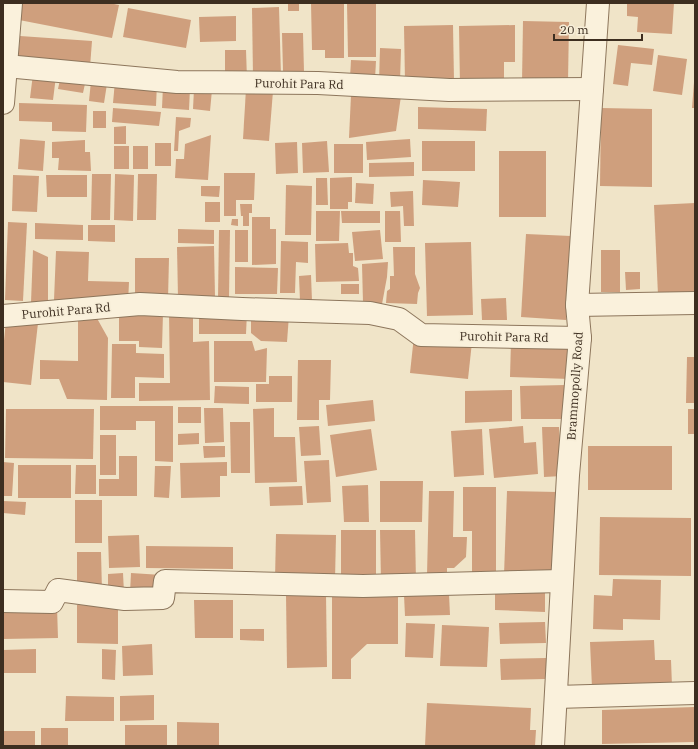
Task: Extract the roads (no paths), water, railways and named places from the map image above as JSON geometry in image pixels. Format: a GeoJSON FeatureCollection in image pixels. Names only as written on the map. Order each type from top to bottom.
{"type":"FeatureCollection","features":[{"type":"Feature","properties":{"kind":"street"},"geometry":{"type":"LineString","coordinates":[[3,103],[11,3]]}},
{"type":"Feature","properties":{"kind":"street","name":"Brammopolly Road"},"geometry":{"type":"LineString","coordinates":[[553,746],[568,475],[580,338],[577,305],[598,3]]}},
{"type":"Feature","properties":{"kind":"street","name":"Purohit Para Rd"},"geometry":{"type":"LineString","coordinates":[[6,66],[177,82],[318,83],[449,90],[592,89]]}},
{"type":"Feature","properties":{"kind":"street"},"geometry":{"type":"LineString","coordinates":[[577,305],[695,303]]}},
{"type":"Feature","properties":{"kind":"street","name":"Purohit Para Rd"},"geometry":{"type":"LineString","coordinates":[[3,316],[140,304],[250,310],[370,313],[399,319],[421,335],[580,338]]}},
{"type":"Feature","properties":{"kind":"street"},"geometry":{"type":"LineString","coordinates":[[3,601],[52,602],[58,590],[125,599],[163,598],[165,581],[363,586],[562,581]]}},
{"type":"Feature","properties":{"kind":"street"},"geometry":{"type":"LineString","coordinates":[[556,697],[695,693]]}}]}
